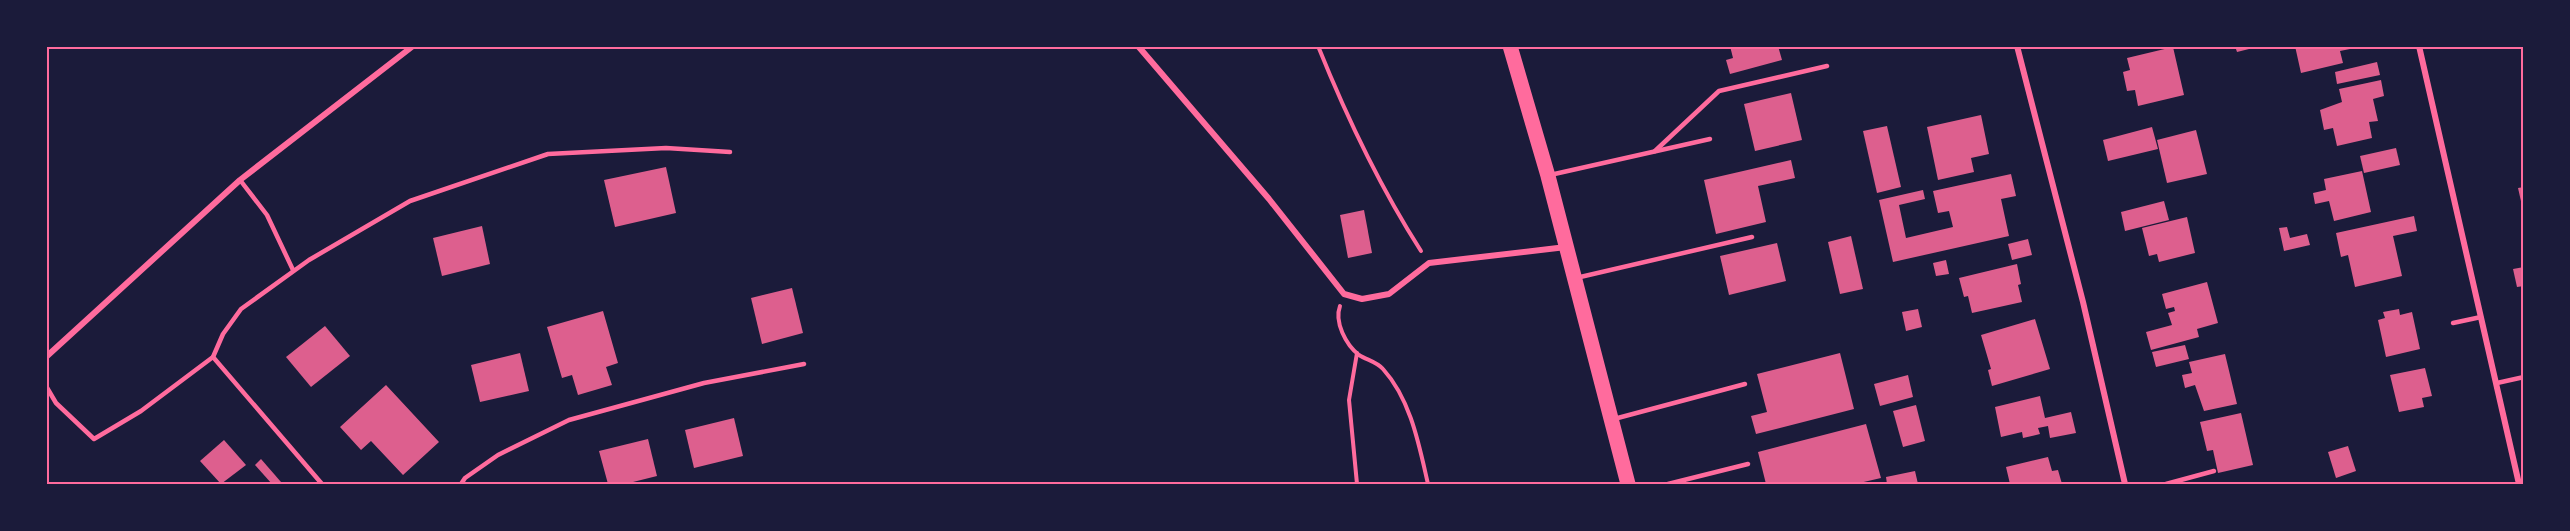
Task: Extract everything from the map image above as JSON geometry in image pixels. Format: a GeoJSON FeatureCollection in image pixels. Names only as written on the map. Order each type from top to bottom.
{"type":"FeatureCollection","features":[{"type":"Feature","properties":{"kind":"main road"},"geometry":{"type":"LineString","coordinates":[[1510,46],[1567,246],[1628,484]]}},
{"type":"Feature","properties":{"kind":"street"},"geometry":{"type":"LineString","coordinates":[[46,357],[240,180],[413,46]]}},
{"type":"Feature","properties":{"kind":"street"},"geometry":{"type":"LineString","coordinates":[[1138,46],[1269,199],[1344,294],[1362,298],[1389,294],[1429,263],[1567,246]]}},
{"type":"Feature","properties":{"kind":"street"},"geometry":{"type":"LineString","coordinates":[[2017,46],[2083,302],[2125,484]]}},
{"type":"Feature","properties":{"kind":"street"},"geometry":{"type":"LineString","coordinates":[[2419,46],[2518,484]]}},
{"type":"Feature","properties":{"kind":"lane"},"geometry":{"type":"LineString","coordinates":[[1655,151],[1719,91],[1827,66]]}},
{"type":"Feature","properties":{"kind":"lane"},"geometry":{"type":"LineString","coordinates":[[1548,176],[1710,139]]}},
{"type":"Feature","properties":{"kind":"lane"},"geometry":{"type":"LineString","coordinates":[[46,386],[56,404],[94,439],[141,411],[213,357],[223,334],[241,309],[293,270],[410,201],[548,154],[666,148],[730,152]]}},
{"type":"Feature","properties":{"kind":"lane"},"geometry":{"type":"LineString","coordinates":[[240,180],[267,215],[293,270]]}},
{"type":"Feature","properties":{"kind":"lane"},"geometry":{"type":"LineString","coordinates":[[1575,278],[1752,237]]}},
{"type":"Feature","properties":{"kind":"lane"},"geometry":{"type":"LineString","coordinates":[[2453,323],[2481,317]]}},
{"type":"Feature","properties":{"kind":"lane"},"geometry":{"type":"LineString","coordinates":[[213,357],[322,484]]}},
{"type":"Feature","properties":{"kind":"lane"},"geometry":{"type":"LineString","coordinates":[[462,484],[465,478],[498,455],[569,420],[704,383],[804,364]]}},
{"type":"Feature","properties":{"kind":"lane"},"geometry":{"type":"LineString","coordinates":[[2497,383],[2523,377]]}},
{"type":"Feature","properties":{"kind":"lane"},"geometry":{"type":"LineString","coordinates":[[1611,419],[1744,384]]}},
{"type":"Feature","properties":{"kind":"lane"},"geometry":{"type":"LineString","coordinates":[[1668,484],[1748,464]]}},
{"type":"Feature","properties":{"kind":"lane"},"geometry":{"type":"LineString","coordinates":[[2166,484],[2214,471]]}},
{"type":"Feature","properties":{"kind":"path"},"geometry":{"type":"LineString","coordinates":[[1318,46],[1341,104],[1394,208],[1429,263]]}},
{"type":"Feature","properties":{"kind":"path"},"geometry":{"type":"LineString","coordinates":[[1344,294],[1338,310],[1340,330],[1357,353],[1382,367],[1403,396],[1428,484]]}},
{"type":"Feature","properties":{"kind":"path"},"geometry":{"type":"LineString","coordinates":[[1357,353],[1349,400],[1357,484]]}},
{"type":"Feature","properties":{"kind":"building"},"geometry":{"type":"Polygon","coordinates":[[[1730,46],[1778,46],[1782,60],[1730,74],[1726,60],[1733,58],[1730,46]]]}},
{"type":"Feature","properties":{"kind":"building"},"geometry":{"type":"Polygon","coordinates":[[[2235,46],[2257,46],[2257,47],[2237,52],[2235,46]]]}},
{"type":"Feature","properties":{"kind":"building"},"geometry":{"type":"Polygon","coordinates":[[[2295,46],[2350,46],[2350,49],[2340,51],[2343,63],[2301,73],[2295,46]]]}},
{"type":"Feature","properties":{"kind":"building"},"geometry":{"type":"Polygon","coordinates":[[[2173,47],[2184,95],[2138,106],[2135,90],[2127,91],[2123,72],[2130,70],[2127,58],[2173,47]]]}},
{"type":"Feature","properties":{"kind":"building"},"geometry":{"type":"Polygon","coordinates":[[[2377,62],[2380,75],[2337,84],[2335,72],[2377,62]]]}},
{"type":"Feature","properties":{"kind":"building"},"geometry":{"type":"Polygon","coordinates":[[[2381,80],[2384,96],[2373,99],[2378,121],[2369,122],[2372,138],[2337,146],[2333,128],[2324,130],[2320,110],[2342,102],[2339,89],[2381,80]]]}},
{"type":"Feature","properties":{"kind":"building"},"geometry":{"type":"Polygon","coordinates":[[[1791,93],[1802,140],[1755,151],[1744,104],[1791,93]]]}},
{"type":"Feature","properties":{"kind":"building"},"geometry":{"type":"Polygon","coordinates":[[[1981,115],[1989,154],[1971,158],[1974,172],[1938,180],[1927,127],[1981,115]]]}},
{"type":"Feature","properties":{"kind":"building"},"geometry":{"type":"Polygon","coordinates":[[[1887,126],[1901,187],[1877,193],[1863,131],[1887,126]]]}},
{"type":"Feature","properties":{"kind":"building"},"geometry":{"type":"Polygon","coordinates":[[[2152,127],[2158,149],[2108,161],[2103,140],[2152,127]]]}},
{"type":"Feature","properties":{"kind":"building"},"geometry":{"type":"Polygon","coordinates":[[[2196,130],[2207,174],[2167,183],[2157,140],[2196,130]]]}},
{"type":"Feature","properties":{"kind":"building"},"geometry":{"type":"Polygon","coordinates":[[[2396,148],[2400,165],[2364,173],[2360,156],[2396,148]]]}},
{"type":"Feature","properties":{"kind":"building"},"geometry":{"type":"Polygon","coordinates":[[[1791,160],[1795,178],[1758,186],[1766,222],[1716,234],[1704,180],[1791,160]]]}},
{"type":"Feature","properties":{"kind":"building"},"geometry":{"type":"Polygon","coordinates":[[[666,167],[676,213],[615,227],[604,180],[666,167]]]}},
{"type":"Feature","properties":{"kind":"building"},"geometry":{"type":"Polygon","coordinates":[[[2362,171],[2371,212],[2334,221],[2329,201],[2315,204],[2313,193],[2326,190],[2324,179],[2362,171]]]}},
{"type":"Feature","properties":{"kind":"building"},"geometry":{"type":"Polygon","coordinates":[[[2011,174],[2016,196],[2001,199],[2009,236],[1893,262],[1879,200],[1923,190],[1925,199],[1899,205],[1906,238],[1953,227],[1949,211],[1938,213],[1933,191],[2011,174]]]}},
{"type":"Feature","properties":{"kind":"building"},"geometry":{"type":"Polygon","coordinates":[[[2524,187],[2524,210],[2523,210],[2518,188],[2524,187]]]}},
{"type":"Feature","properties":{"kind":"building"},"geometry":{"type":"Polygon","coordinates":[[[2164,201],[2169,220],[2125,231],[2121,212],[2164,201]]]}},
{"type":"Feature","properties":{"kind":"building"},"geometry":{"type":"Polygon","coordinates":[[[1364,210],[1372,253],[1348,258],[1340,215],[1364,210]]]}},
{"type":"Feature","properties":{"kind":"building"},"geometry":{"type":"Polygon","coordinates":[[[2414,216],[2417,231],[2393,236],[2402,276],[2355,287],[2348,255],[2341,257],[2336,233],[2414,216]]]}},
{"type":"Feature","properties":{"kind":"building"},"geometry":{"type":"Polygon","coordinates":[[[2187,217],[2195,253],[2159,262],[2157,254],[2149,256],[2142,228],[2187,217]]]}},
{"type":"Feature","properties":{"kind":"building"},"geometry":{"type":"Polygon","coordinates":[[[482,226],[490,264],[442,276],[433,238],[482,226]]]}},
{"type":"Feature","properties":{"kind":"building"},"geometry":{"type":"Polygon","coordinates":[[[2287,227],[2290,238],[2307,234],[2310,245],[2284,251],[2279,228],[2287,227]]]}},
{"type":"Feature","properties":{"kind":"building"},"geometry":{"type":"Polygon","coordinates":[[[1851,236],[1863,289],[1840,294],[1828,242],[1851,236]]]}},
{"type":"Feature","properties":{"kind":"building"},"geometry":{"type":"Polygon","coordinates":[[[2028,239],[2032,255],[2012,260],[2008,244],[2028,239]]]}},
{"type":"Feature","properties":{"kind":"building"},"geometry":{"type":"Polygon","coordinates":[[[1777,243],[1786,281],[1729,295],[1720,256],[1777,243]]]}},
{"type":"Feature","properties":{"kind":"building"},"geometry":{"type":"Polygon","coordinates":[[[1946,260],[1949,274],[1936,276],[1933,263],[1946,260]]]}},
{"type":"Feature","properties":{"kind":"building"},"geometry":{"type":"Polygon","coordinates":[[[2017,264],[2022,302],[1972,313],[1968,296],[1964,297],[1959,278],[2017,264]]]}},
{"type":"Feature","properties":{"kind":"building"},"geometry":{"type":"Polygon","coordinates":[[[2524,267],[2524,286],[2517,287],[2513,269],[2524,267]]]}},
{"type":"Feature","properties":{"kind":"building"},"geometry":{"type":"Polygon","coordinates":[[[2207,282],[2218,323],[2197,329],[2199,337],[2151,350],[2146,332],[2172,325],[2168,313],[2175,311],[2174,307],[2166,309],[2162,294],[2207,282]]]}},
{"type":"Feature","properties":{"kind":"building"},"geometry":{"type":"Polygon","coordinates":[[[792,288],[803,333],[762,344],[751,298],[792,288]]]}},
{"type":"Feature","properties":{"kind":"building"},"geometry":{"type":"Polygon","coordinates":[[[1918,309],[1922,327],[1906,331],[1902,312],[1918,309]]]}},
{"type":"Feature","properties":{"kind":"building"},"geometry":{"type":"Polygon","coordinates":[[[2399,309],[2400,315],[2412,312],[2420,349],[2386,357],[2378,320],[2385,318],[2383,312],[2399,309]]]}},
{"type":"Feature","properties":{"kind":"building"},"geometry":{"type":"Polygon","coordinates":[[[603,311],[618,363],[606,367],[612,385],[578,395],[572,375],[562,378],[547,327],[603,311]]]}},
{"type":"Feature","properties":{"kind":"building"},"geometry":{"type":"Polygon","coordinates":[[[2035,319],[2050,369],[1992,386],[1988,370],[1991,369],[1981,335],[2035,319]]]}},
{"type":"Feature","properties":{"kind":"building"},"geometry":{"type":"Polygon","coordinates":[[[325,326],[350,356],[311,387],[286,357],[325,326]]]}},
{"type":"Feature","properties":{"kind":"building"},"geometry":{"type":"Polygon","coordinates":[[[2185,345],[2189,359],[2156,367],[2152,352],[2185,345]]]}},
{"type":"Feature","properties":{"kind":"building"},"geometry":{"type":"Polygon","coordinates":[[[520,353],[529,391],[480,402],[471,365],[520,353]]]}},
{"type":"Feature","properties":{"kind":"building"},"geometry":{"type":"Polygon","coordinates":[[[1840,353],[1854,409],[1756,434],[1751,416],[1767,412],[1757,374],[1840,353]]]}},
{"type":"Feature","properties":{"kind":"building"},"geometry":{"type":"Polygon","coordinates":[[[2225,354],[2237,404],[2204,411],[2195,385],[2185,388],[2182,375],[2192,373],[2189,362],[2225,354]]]}},
{"type":"Feature","properties":{"kind":"building"},"geometry":{"type":"Polygon","coordinates":[[[2425,368],[2432,396],[2422,398],[2424,407],[2399,412],[2390,375],[2425,368]]]}},
{"type":"Feature","properties":{"kind":"building"},"geometry":{"type":"Polygon","coordinates":[[[1908,375],[1913,397],[1880,406],[1874,384],[1908,375]]]}},
{"type":"Feature","properties":{"kind":"building"},"geometry":{"type":"Polygon","coordinates":[[[386,385],[439,442],[403,475],[371,441],[361,450],[340,427],[386,385]]]}},
{"type":"Feature","properties":{"kind":"building"},"geometry":{"type":"Polygon","coordinates":[[[2040,396],[2045,418],[2071,412],[2076,433],[2050,438],[2048,426],[2038,428],[2040,434],[2023,438],[2022,432],[2001,437],[1995,407],[2040,396]]]}},
{"type":"Feature","properties":{"kind":"building"},"geometry":{"type":"Polygon","coordinates":[[[1916,405],[1925,441],[1903,447],[1893,411],[1916,405]]]}},
{"type":"Feature","properties":{"kind":"building"},"geometry":{"type":"Polygon","coordinates":[[[2241,413],[2253,465],[2218,473],[2213,450],[2207,451],[2200,422],[2241,413]]]}},
{"type":"Feature","properties":{"kind":"building"},"geometry":{"type":"Polygon","coordinates":[[[734,418],[743,456],[694,468],[685,430],[734,418]]]}},
{"type":"Feature","properties":{"kind":"building"},"geometry":{"type":"Polygon","coordinates":[[[1866,424],[1881,478],[1855,484],[1840,484],[1840,482],[1766,484],[1758,452],[1866,424]]]}},
{"type":"Feature","properties":{"kind":"building"},"geometry":{"type":"Polygon","coordinates":[[[648,439],[657,476],[625,484],[608,484],[599,451],[648,439]]]}},
{"type":"Feature","properties":{"kind":"building"},"geometry":{"type":"Polygon","coordinates":[[[224,440],[246,465],[221,484],[200,461],[224,440]]]}},
{"type":"Feature","properties":{"kind":"building"},"geometry":{"type":"Polygon","coordinates":[[[2348,446],[2356,471],[2336,478],[2328,452],[2348,446]]]}},
{"type":"Feature","properties":{"kind":"building"},"geometry":{"type":"Polygon","coordinates":[[[2048,457],[2052,471],[2058,470],[2062,484],[2010,484],[2006,467],[2048,457]]]}},
{"type":"Feature","properties":{"kind":"building"},"geometry":{"type":"Polygon","coordinates":[[[261,459],[281,482],[279,484],[272,484],[255,465],[261,459]]]}},
{"type":"Feature","properties":{"kind":"building"},"geometry":{"type":"Polygon","coordinates":[[[1915,471],[1918,484],[1887,484],[1886,477],[1915,471]]]}}]}
